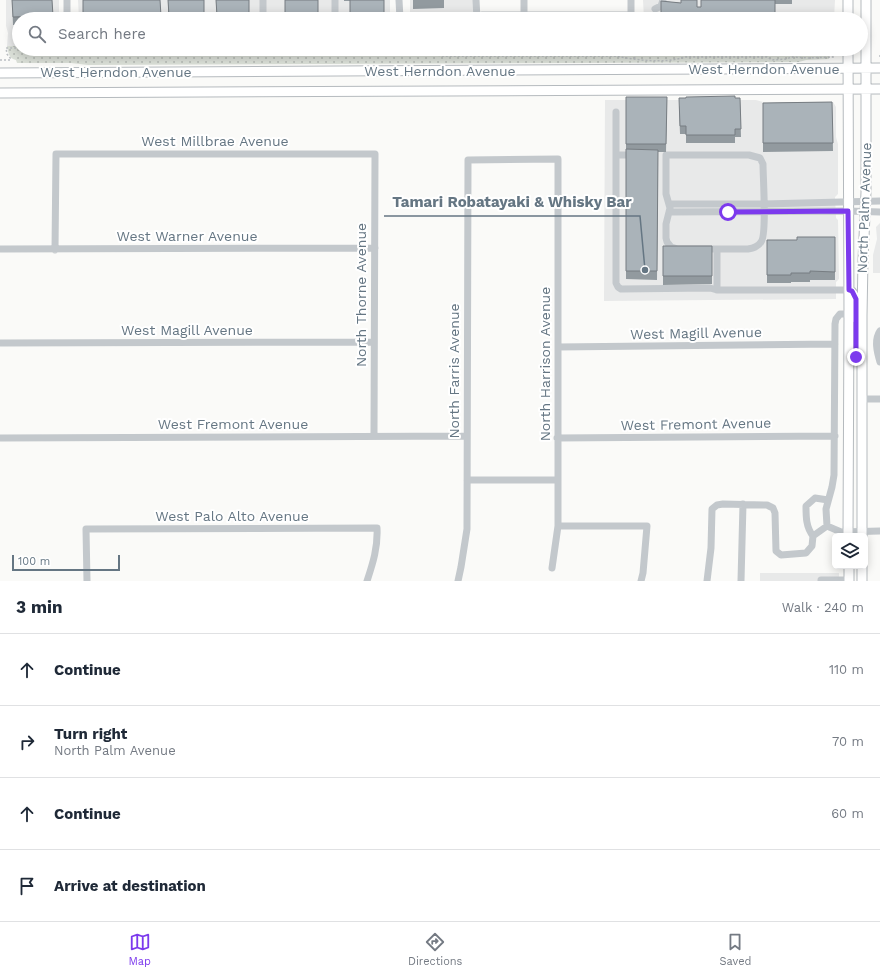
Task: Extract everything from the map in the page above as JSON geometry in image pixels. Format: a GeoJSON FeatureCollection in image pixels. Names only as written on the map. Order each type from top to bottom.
{"type":"FeatureCollection","features":[{"type":"Feature","properties":{"kind":"main road"},"geometry":{"type":"LineString","coordinates":[[848,0],[848,12]]}},
{"type":"Feature","properties":{"kind":"main road","name":"North Palm Avenue"},"geometry":{"type":"LineString","coordinates":[[866,0],[866,12]]}},
{"type":"Feature","properties":{"kind":"main road","name":"North Palm Avenue"},"geometry":{"type":"LineString","coordinates":[[848,56],[848,533]]}},
{"type":"Feature","properties":{"kind":"main road","name":"North Palm Avenue"},"geometry":{"type":"LineString","coordinates":[[862,533],[863,260],[866,202],[867,56]]}},
{"type":"Feature","properties":{"kind":"main road","name":"West Herndon Avenue"},"geometry":{"type":"LineString","coordinates":[[0,73],[880,68]]}},
{"type":"Feature","properties":{"kind":"main road","name":"West Herndon Avenue"},"geometry":{"type":"LineString","coordinates":[[0,93],[880,89]]}},
{"type":"Feature","properties":{"kind":"main road"},"geometry":{"type":"LineString","coordinates":[[849,290],[852,291],[856,299],[856,357],[862,399]]}},
{"type":"Feature","properties":{"kind":"main road"},"geometry":{"type":"LineString","coordinates":[[849,569],[849,580]]}},
{"type":"Feature","properties":{"kind":"main road"},"geometry":{"type":"LineString","coordinates":[[862,569],[862,581]]}},
{"type":"Feature","properties":{"kind":"street"},"geometry":{"type":"LineString","coordinates":[[67,0],[67,12]]}},
{"type":"Feature","properties":{"kind":"street"},"geometry":{"type":"LineString","coordinates":[[263,0],[263,12]]}},
{"type":"Feature","properties":{"kind":"street"},"geometry":{"type":"LineString","coordinates":[[335,0],[335,12]]}},
{"type":"Feature","properties":{"kind":"street"},"geometry":{"type":"LineString","coordinates":[[399,0],[400,12]]}},
{"type":"Feature","properties":{"kind":"street"},"geometry":{"type":"LineString","coordinates":[[476,0],[478,12]]}},
{"type":"Feature","properties":{"kind":"street"},"geometry":{"type":"LineString","coordinates":[[524,0],[524,12]]}},
{"type":"Feature","properties":{"kind":"street"},"geometry":{"type":"LineString","coordinates":[[631,0],[631,12]]}},
{"type":"Feature","properties":{"kind":"street"},"geometry":{"type":"LineString","coordinates":[[655,9],[661,6],[663,0]]}},
{"type":"Feature","properties":{"kind":"street"},"geometry":{"type":"LineString","coordinates":[[616,112],[616,283],[618,288],[849,290]]}},
{"type":"Feature","properties":{"kind":"street","name":"West Millbrae Avenue"},"geometry":{"type":"LineString","coordinates":[[56,250],[56,154],[375,154]]}},
{"type":"Feature","properties":{"kind":"street","name":"North Thorne Avenue"},"geometry":{"type":"LineString","coordinates":[[374,436],[375,154]]}},
{"type":"Feature","properties":{"kind":"street"},"geometry":{"type":"LineString","coordinates":[[616,155],[644,155]]}},
{"type":"Feature","properties":{"kind":"street"},"geometry":{"type":"LineString","coordinates":[[658,155],[666,155],[749,155],[760,158],[763,164],[764,204],[763,238],[761,244],[752,248],[678,249],[671,247],[666,238],[666,224],[670,212],[670,204],[666,194],[666,155]]}},
{"type":"Feature","properties":{"kind":"street","name":"North Harrison Avenue"},"geometry":{"type":"LineString","coordinates":[[468,160],[558,159],[558,526],[552,568]]}},
{"type":"Feature","properties":{"kind":"street","name":"North Farris Avenue"},"geometry":{"type":"LineString","coordinates":[[458,581],[467,529],[468,160]]}},
{"type":"Feature","properties":{"kind":"street"},"geometry":{"type":"LineString","coordinates":[[670,212],[764,212],[848,207],[866,202],[880,201]]}},
{"type":"Feature","properties":{"kind":"street"},"geometry":{"type":"LineString","coordinates":[[670,204],[764,204],[848,207],[865,212],[880,212]]}},
{"type":"Feature","properties":{"kind":"street","name":"West Warner Avenue"},"geometry":{"type":"LineString","coordinates":[[0,249],[375,248]]}},
{"type":"Feature","properties":{"kind":"street"},"geometry":{"type":"LineString","coordinates":[[717,249],[717,290]]}},
{"type":"Feature","properties":{"kind":"street"},"geometry":{"type":"LineString","coordinates":[[827,526],[826,509],[834,475],[835,324],[836,319],[840,314],[849,314]]}},
{"type":"Feature","properties":{"kind":"street"},"geometry":{"type":"LineString","coordinates":[[880,331],[877,340],[877,352],[880,362]]}},
{"type":"Feature","properties":{"kind":"street","name":"West Magill Avenue"},"geometry":{"type":"LineString","coordinates":[[0,343],[374,342]]}},
{"type":"Feature","properties":{"kind":"street","name":"West Magill Avenue"},"geometry":{"type":"LineString","coordinates":[[558,347],[835,344]]}},
{"type":"Feature","properties":{"kind":"street"},"geometry":{"type":"LineString","coordinates":[[862,399],[880,399]]}},
{"type":"Feature","properties":{"kind":"street","name":"West Fremont Avenue"},"geometry":{"type":"LineString","coordinates":[[0,438],[467,436]]}},
{"type":"Feature","properties":{"kind":"street","name":"West Fremont Avenue"},"geometry":{"type":"LineString","coordinates":[[557,438],[835,436]]}},
{"type":"Feature","properties":{"kind":"street"},"geometry":{"type":"LineString","coordinates":[[467,480],[558,480]]}},
{"type":"Feature","properties":{"kind":"street"},"geometry":{"type":"LineString","coordinates":[[707,581],[711,548],[712,510],[717,505],[768,505],[773,508],[775,513],[776,551],[781,555],[806,553],[812,546],[813,536],[809,531],[806,517],[806,506],[815,498],[828,500]]}},
{"type":"Feature","properties":{"kind":"street"},"geometry":{"type":"LineString","coordinates":[[742,581],[743,504]]}},
{"type":"Feature","properties":{"kind":"street"},"geometry":{"type":"LineString","coordinates":[[558,526],[647,526],[641,581]]}},
{"type":"Feature","properties":{"kind":"street"},"geometry":{"type":"LineString","coordinates":[[827,526],[844,533]]}},
{"type":"Feature","properties":{"kind":"street"},"geometry":{"type":"LineString","coordinates":[[813,536],[827,526]]}},
{"type":"Feature","properties":{"kind":"street","name":"West Palo Alto Avenue"},"geometry":{"type":"LineString","coordinates":[[87,581],[86,529],[377,528],[376,554],[367,581]]}},
{"type":"Feature","properties":{"kind":"street"},"geometry":{"type":"LineString","coordinates":[[868,533],[880,531]]}},
{"type":"Feature","properties":{"kind":"street"},"geometry":{"type":"LineString","coordinates":[[821,581],[849,580]]}},
{"type":"Feature","properties":{"kind":"path"},"geometry":{"type":"LineString","coordinates":[[0,60],[10,60],[6,48],[12,48]]}},
{"type":"Feature","properties":{"kind":"path"},"geometry":{"type":"LineString","coordinates":[[443,56],[615,56],[641,60],[678,60],[686,57],[760,57],[780,60],[791,57],[834,57]]}},
{"type":"Feature","properties":{"kind":"shaded area"},"geometry":{"type":"Polygon","coordinates":[[[6,0],[59,0],[59,12],[12,12],[12,46],[7,46],[8,33],[6,26],[6,0]]]}},
{"type":"Feature","properties":{"kind":"shaded area"},"geometry":{"type":"Polygon","coordinates":[[[78,0],[390,0],[390,12],[79,12],[78,0]]]}},
{"type":"Feature","properties":{"kind":"shaded area"},"geometry":{"type":"Polygon","coordinates":[[[410,0],[474,0],[474,12],[410,12],[410,0]]]}},
{"type":"Feature","properties":{"kind":"shaded area"},"geometry":{"type":"Polygon","coordinates":[[[643,0],[835,0],[834,12],[644,12],[643,0]]]}},
{"type":"Feature","properties":{"kind":"shaded area"},"geometry":{"type":"Polygon","coordinates":[[[7,46],[12,46],[12,56],[830,56],[829,59],[806,60],[799,62],[88,65],[71,63],[17,63],[16,60],[9,55],[7,46]]]}},
{"type":"Feature","properties":{"kind":"shaded area"},"geometry":{"type":"Polygon","coordinates":[[[605,100],[756,100],[767,103],[833,102],[836,107],[836,137],[838,144],[838,194],[835,197],[836,218],[838,220],[839,279],[836,282],[836,299],[604,301],[605,100]]]}},
{"type":"Feature","properties":{"kind":"shaded area"},"geometry":{"type":"Polygon","coordinates":[[[880,223],[880,273],[873,273],[873,255],[877,239],[876,227],[880,223]]]}},
{"type":"Feature","properties":{"kind":"shaded area"},"geometry":{"type":"Polygon","coordinates":[[[760,573],[839,573],[839,581],[760,581],[760,573]]]}},
{"type":"Feature","properties":{"kind":"building"},"geometry":{"type":"Polygon","coordinates":[[[12,0],[52,0],[53,12],[13,12],[12,0]]]}},
{"type":"Feature","properties":{"kind":"building"},"geometry":{"type":"Polygon","coordinates":[[[83,0],[160,0],[161,12],[83,12],[83,0]]]}},
{"type":"Feature","properties":{"kind":"building"},"geometry":{"type":"Polygon","coordinates":[[[168,0],[204,0],[204,12],[169,12],[168,0]]]}},
{"type":"Feature","properties":{"kind":"building"},"geometry":{"type":"Polygon","coordinates":[[[216,0],[249,0],[249,12],[217,12],[216,0]]]}},
{"type":"Feature","properties":{"kind":"building"},"geometry":{"type":"Polygon","coordinates":[[[285,0],[318,0],[318,12],[285,12],[285,0]]]}},
{"type":"Feature","properties":{"kind":"building"},"geometry":{"type":"Polygon","coordinates":[[[350,0],[384,0],[384,12],[350,12],[350,0]]]}},
{"type":"Feature","properties":{"kind":"building"},"geometry":{"type":"Polygon","coordinates":[[[681,0],[697,0],[697,7],[701,7],[701,0],[775,0],[775,12],[661,12],[661,1],[681,3],[681,0]]]}},
{"type":"Feature","properties":{"kind":"building"},"geometry":{"type":"Polygon","coordinates":[[[735,96],[735,98],[740,98],[741,129],[735,129],[735,135],[686,135],[686,126],[680,126],[679,98],[735,96]]]}},
{"type":"Feature","properties":{"kind":"building"},"geometry":{"type":"Polygon","coordinates":[[[626,97],[667,97],[666,144],[626,144],[626,97]]]}},
{"type":"Feature","properties":{"kind":"building"},"geometry":{"type":"Polygon","coordinates":[[[832,102],[833,143],[763,143],[763,103],[832,102]]]}},
{"type":"Feature","properties":{"kind":"building"},"geometry":{"type":"Polygon","coordinates":[[[626,149],[658,150],[657,271],[626,271],[626,149]]]}},
{"type":"Feature","properties":{"kind":"building"},"geometry":{"type":"Polygon","coordinates":[[[797,237],[835,237],[835,272],[810,271],[810,273],[791,273],[791,275],[767,275],[767,240],[797,240],[797,237]]]}},
{"type":"Feature","properties":{"kind":"building"},"geometry":{"type":"Polygon","coordinates":[[[663,246],[712,246],[712,276],[663,276],[663,246]]]}},
{"type":"Feature","properties":{"kind":"place","name":"Tamari Robatayaki & Whisky Bar"},"geometry":{"type":"Point","coordinates":[645,270]}},
{"type":"Feature","properties":{"kind":"route"},"geometry":{"type":"LineString","coordinates":[[728,212],[848,211],[849,290],[852,291],[856,299],[856,357]]}}]}
